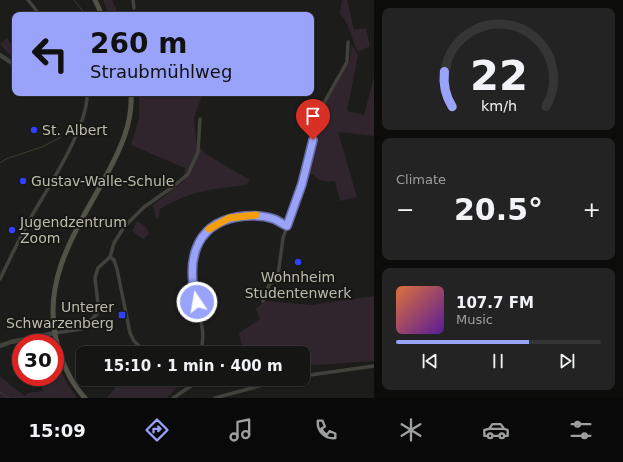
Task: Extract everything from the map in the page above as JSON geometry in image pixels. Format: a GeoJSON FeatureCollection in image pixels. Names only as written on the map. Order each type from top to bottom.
{"type":"FeatureCollection","features":[{"type":"Feature","properties":{"kind":"main road"},"geometry":{"type":"LineString","coordinates":[[95,0],[101,12]]}},
{"type":"Feature","properties":{"kind":"main road"},"geometry":{"type":"LineString","coordinates":[[85,398],[77,388],[62,361],[55,333],[53,298],[59,266],[77,228],[111,167],[124,140],[130,115],[130,96]]}},
{"type":"Feature","properties":{"kind":"street"},"geometry":{"type":"LineString","coordinates":[[28,0],[38,12]]}},
{"type":"Feature","properties":{"kind":"street"},"geometry":{"type":"LineString","coordinates":[[133,0],[134,8]]}},
{"type":"Feature","properties":{"kind":"street"},"geometry":{"type":"LineString","coordinates":[[262,301],[269,285],[278,275],[283,238],[305,174],[316,127],[325,101],[347,62],[348,42]]}},
{"type":"Feature","properties":{"kind":"street"},"geometry":{"type":"LineString","coordinates":[[0,55],[12,63]]}},
{"type":"Feature","properties":{"kind":"street"},"geometry":{"type":"LineString","coordinates":[[0,279],[78,131],[87,107],[87,96]]}},
{"type":"Feature","properties":{"kind":"street"},"geometry":{"type":"LineString","coordinates":[[0,344],[82,329],[97,314],[98,304],[95,278],[98,268],[110,257],[114,243],[124,228],[144,207],[174,186],[188,174],[198,152],[200,118]]}},
{"type":"Feature","properties":{"kind":"street"},"geometry":{"type":"LineString","coordinates":[[201,346],[203,326],[193,291],[192,277],[194,255],[203,236],[216,224],[229,218],[242,216],[266,217],[287,226]]}},
{"type":"Feature","properties":{"kind":"street"},"geometry":{"type":"LineString","coordinates":[[110,257],[114,260],[117,269],[130,333],[134,341],[139,346]]}},
{"type":"Feature","properties":{"kind":"street"},"geometry":{"type":"LineString","coordinates":[[310,375],[374,366]]}},
{"type":"Feature","properties":{"kind":"street"},"geometry":{"type":"LineString","coordinates":[[172,398],[191,386]]}},
{"type":"Feature","properties":{"kind":"street"},"geometry":{"type":"LineString","coordinates":[[215,398],[259,386]]}},
{"type":"Feature","properties":{"kind":"shaded area"},"geometry":{"type":"Polygon","coordinates":[[[103,0],[112,0],[118,12],[108,12],[103,0]]]}},
{"type":"Feature","properties":{"kind":"shaded area"},"geometry":{"type":"Polygon","coordinates":[[[342,0],[347,0],[354,30],[366,28],[370,46],[358,52],[348,26],[340,14],[342,0]]]}},
{"type":"Feature","properties":{"kind":"shaded area"},"geometry":{"type":"Polygon","coordinates":[[[7,38],[12,46],[12,58],[0,44],[7,38]]]}},
{"type":"Feature","properties":{"kind":"shaded area"},"geometry":{"type":"Polygon","coordinates":[[[351,44],[358,55],[347,111],[364,115],[374,77],[374,136],[338,132],[357,197],[340,201],[335,181],[323,181],[318,179],[313,174],[308,174],[317,128],[325,104],[336,82],[350,61],[351,44]]]}},
{"type":"Feature","properties":{"kind":"shaded area"},"geometry":{"type":"Polygon","coordinates":[[[139,96],[202,96],[194,118],[196,142],[204,153],[250,180],[246,185],[202,192],[181,198],[160,209],[158,219],[156,218],[153,205],[184,181],[185,168],[131,145],[139,119],[139,96]]]}},
{"type":"Feature","properties":{"kind":"shaded area"},"geometry":{"type":"Polygon","coordinates":[[[137,221],[146,227],[149,234],[143,239],[132,231],[137,221]]]}},
{"type":"Feature","properties":{"kind":"shaded area"},"geometry":{"type":"Polygon","coordinates":[[[374,296],[374,361],[310,366],[310,346],[242,346],[239,333],[260,319],[256,309],[265,301],[311,305],[374,296]]]}},
{"type":"Feature","properties":{"kind":"shaded area"},"geometry":{"type":"Polygon","coordinates":[[[0,376],[25,396],[28,393],[43,391],[42,386],[64,386],[64,377],[77,398],[0,398],[0,376]]]}},
{"type":"Feature","properties":{"kind":"shaded area"},"geometry":{"type":"Polygon","coordinates":[[[116,386],[178,386],[167,398],[107,398],[116,386]]]}},
{"type":"Feature","properties":{"kind":"waterway"},"geometry":{"type":"LineString","coordinates":[[74,0],[84,12]]}},
{"type":"Feature","properties":{"kind":"waterway"},"geometry":{"type":"LineString","coordinates":[[0,163],[6,159],[42,147],[61,137]]}},
{"type":"Feature","properties":{"kind":"waterway"},"geometry":{"type":"LineString","coordinates":[[0,392],[9,398]]}},
{"type":"Feature","properties":{"kind":"slow traffic"},"geometry":{"type":"LineString","coordinates":[[209,229],[229,218],[256,215]]}},
{"type":"Feature","properties":{"kind":"place","name":"St. Albert"},"geometry":{"type":"Point","coordinates":[34,130]}},
{"type":"Feature","properties":{"kind":"place","name":"Gustav-Walle-Schule"},"geometry":{"type":"Point","coordinates":[23,181]}},
{"type":"Feature","properties":{"kind":"place","name":"Jugendzentrum Zoom"},"geometry":{"type":"Point","coordinates":[12,230]}},
{"type":"Feature","properties":{"kind":"place","name":"Wohnheim Studentenwerk"},"geometry":{"type":"Point","coordinates":[298,262]}},
{"type":"Feature","properties":{"kind":"place","name":"Unterer Schwarzenberg"},"geometry":{"type":"Point","coordinates":[122,315]}},
{"type":"Feature","properties":{"kind":"route"},"geometry":{"type":"LineString","coordinates":[[197,302],[193,291],[192,277],[194,255],[206,230],[229,218],[254,215],[276,220],[287,226],[302,184],[313,140]]}}]}
